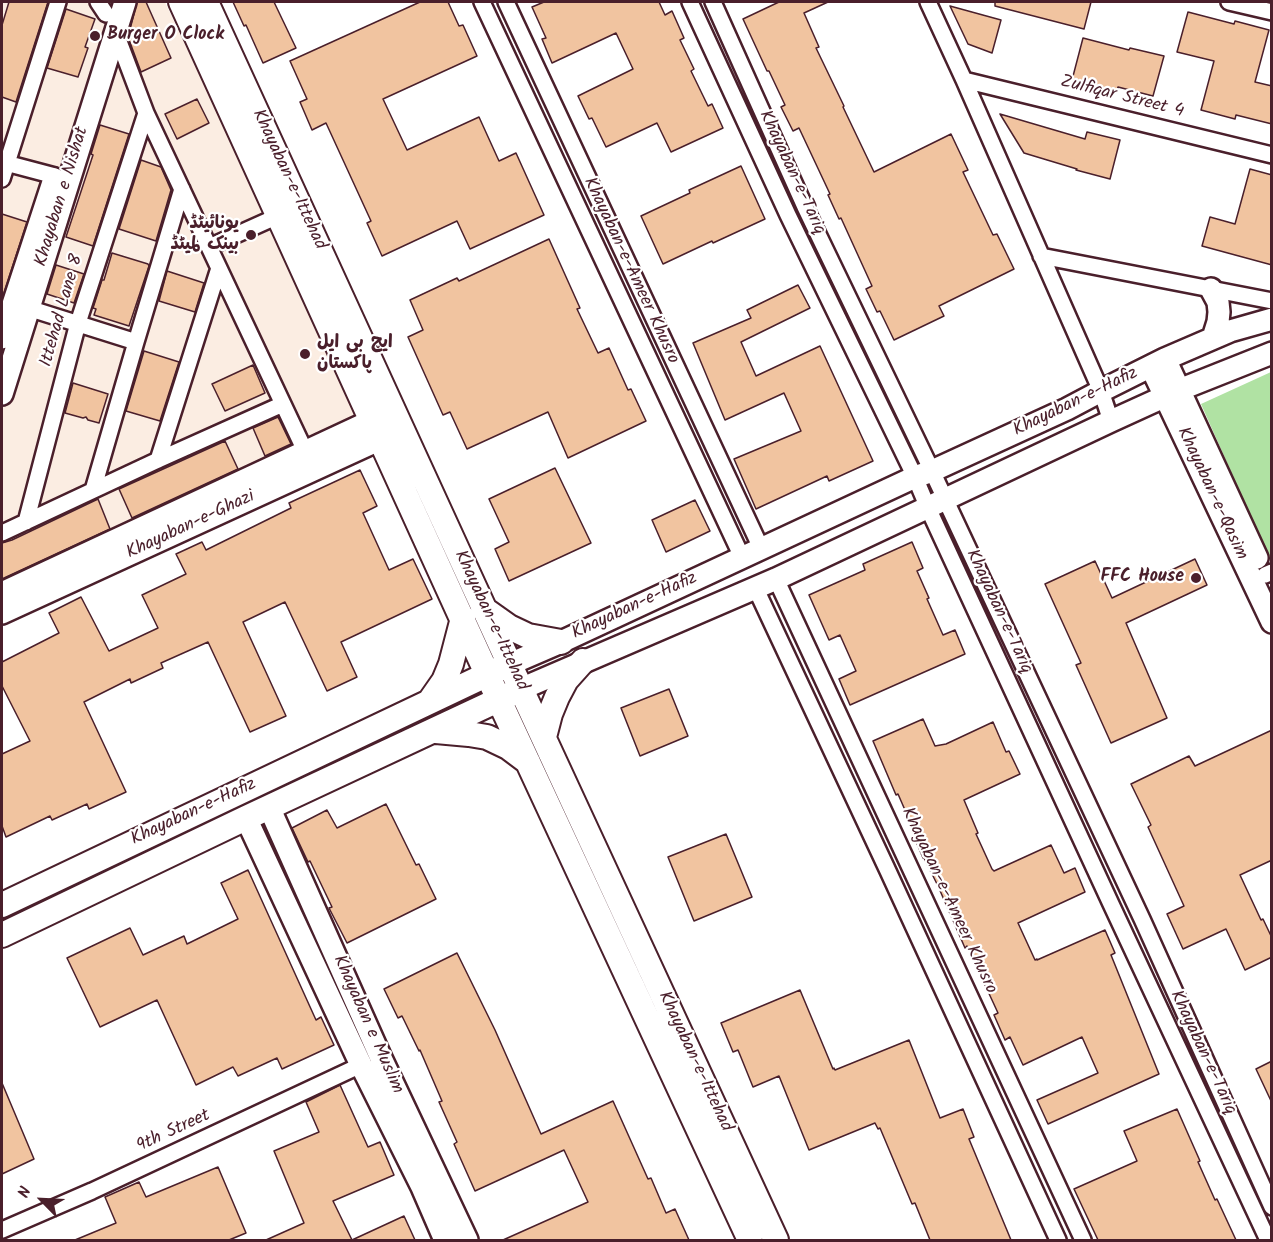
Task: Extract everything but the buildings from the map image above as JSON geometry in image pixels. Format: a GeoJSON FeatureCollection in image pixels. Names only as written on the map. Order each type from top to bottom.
{"type":"FeatureCollection","features":[{"type":"Feature","properties":{"kind":"main road","name":"Khayaban-e-Ittehad"},"geometry":{"type":"LineString","coordinates":[[181,2],[377,430],[474,614],[510,664],[776,1240]]}},
{"type":"Feature","properties":{"kind":"main road","name":"Khayaban-e-Ittehad"},"geometry":{"type":"LineString","coordinates":[[210,5],[474,614],[488,674],[750,1240]]}},
{"type":"Feature","properties":{"kind":"main road"},"geometry":{"type":"LineString","coordinates":[[430,701],[444,681],[474,614],[528,636],[561,642]]}},
{"type":"Feature","properties":{"kind":"main road"},"geometry":{"type":"LineString","coordinates":[[544,737],[557,697],[566,680],[583,661]]}},
{"type":"Feature","properties":{"kind":"main road","name":"Khayaban-e-Hafiz"},"geometry":{"type":"LineString","coordinates":[[2,905],[510,664]]}},
{"type":"Feature","properties":{"kind":"main road","name":"Khayaban-e-Hafiz"},"geometry":{"type":"LineString","coordinates":[[2,935],[521,689]]}},
{"type":"Feature","properties":{"kind":"main road"},"geometry":{"type":"LineString","coordinates":[[432,731],[487,737],[508,747],[528,762]]}},
{"type":"Feature","properties":{"kind":"street"},"geometry":{"type":"LineString","coordinates":[[2,179],[4,163],[57,2]]}},
{"type":"Feature","properties":{"kind":"street","name":"Khayaban e Nishat"},"geometry":{"type":"LineString","coordinates":[[2,338],[107,12],[124,2]]}},
{"type":"Feature","properties":{"kind":"street","name":"Khayaban-e-Ameer Khusro"},"geometry":{"type":"LineString","coordinates":[[482,2],[584,219],[752,553]]}},
{"type":"Feature","properties":{"kind":"street","name":"Khayaban-e-Ameer Khusro"},"geometry":{"type":"LineString","coordinates":[[506,2],[603,210],[752,553]]}},
{"type":"Feature","properties":{"kind":"street","name":"Khayaban-e-Tariq"},"geometry":{"type":"LineString","coordinates":[[690,2],[788,215],[924,474]]}},
{"type":"Feature","properties":{"kind":"street","name":"Khayaban-e-Tariq"},"geometry":{"type":"LineString","coordinates":[[713,2],[924,474],[1124,933],[1268,1240]]}},
{"type":"Feature","properties":{"kind":"street"},"geometry":{"type":"LineString","coordinates":[[928,2],[1101,391],[1111,421]]}},
{"type":"Feature","properties":{"kind":"street"},"geometry":{"type":"LineString","coordinates":[[1229,2],[1272,12]]}},
{"type":"Feature","properties":{"kind":"street"},"geometry":{"type":"LineString","coordinates":[[107,12],[146,113],[306,453]]}},
{"type":"Feature","properties":{"kind":"street","name":"Khayaban e Nishat"},"geometry":{"type":"LineString","coordinates":[[2,393],[28,308],[107,12]]}},
{"type":"Feature","properties":{"kind":"street","name":"Zulfiqar Street 4"},"geometry":{"type":"LineString","coordinates":[[964,80],[1272,154]]}},
{"type":"Feature","properties":{"kind":"street","name":"Ittehad Lane 8"},"geometry":{"type":"LineString","coordinates":[[26,522],[78,323],[146,113]]}},
{"type":"Feature","properties":{"kind":"street"},"geometry":{"type":"LineString","coordinates":[[4,163],[55,176]]}},
{"type":"Feature","properties":{"kind":"street"},"geometry":{"type":"LineString","coordinates":[[93,490],[182,189]]}},
{"type":"Feature","properties":{"kind":"street"},"geometry":{"type":"LineString","coordinates":[[788,215],[799,216],[804,211],[804,207]]}},
{"type":"Feature","properties":{"kind":"street"},"geometry":{"type":"LineString","coordinates":[[584,219],[603,210]]}},
{"type":"Feature","properties":{"kind":"street"},"geometry":{"type":"LineString","coordinates":[[209,247],[278,216]]}},
{"type":"Feature","properties":{"kind":"street"},"geometry":{"type":"LineString","coordinates":[[805,249],[804,243],[808,238],[814,236],[820,239]]}},
{"type":"Feature","properties":{"kind":"street"},"geometry":{"type":"LineString","coordinates":[[1041,256],[1272,301]]}},
{"type":"Feature","properties":{"kind":"street"},"geometry":{"type":"LineString","coordinates":[[158,460],[219,268]]}},
{"type":"Feature","properties":{"kind":"street"},"geometry":{"type":"LineString","coordinates":[[1211,289],[1218,302],[1219,312],[1214,338]]}},
{"type":"Feature","properties":{"kind":"street"},"geometry":{"type":"LineString","coordinates":[[28,308],[136,342]]}},
{"type":"Feature","properties":{"kind":"street","name":"Khayaban-e-Hafiz"},"geometry":{"type":"LineString","coordinates":[[510,664],[1067,410],[1158,363],[1230,331],[1272,319]]}},
{"type":"Feature","properties":{"kind":"street","name":"Khayaban-e-Hafiz"},"geometry":{"type":"LineString","coordinates":[[521,689],[776,579],[1111,421],[1272,353]]}},
{"type":"Feature","properties":{"kind":"street","name":"Khayaban-e-Qasim"},"geometry":{"type":"LineString","coordinates":[[1158,363],[1272,622]]}},
{"type":"Feature","properties":{"kind":"street","name":"Khayaban-e-Qasim"},"geometry":{"type":"LineString","coordinates":[[1172,394],[1269,579]]}},
{"type":"Feature","properties":{"kind":"street"},"geometry":{"type":"LineString","coordinates":[[2,533],[283,404]]}},
{"type":"Feature","properties":{"kind":"street","name":"Khayaban-e-Ghazi"},"geometry":{"type":"LineString","coordinates":[[2,593],[306,453],[377,430]]}},
{"type":"Feature","properties":{"kind":"street","name":"Khayaban-e-Ghazi"},"geometry":{"type":"LineString","coordinates":[[2,613],[377,430]]}},
{"type":"Feature","properties":{"kind":"street","name":"Khayaban-e-Tariq"},"geometry":{"type":"LineString","coordinates":[[936,504],[1142,920],[1272,1207]]}},
{"type":"Feature","properties":{"kind":"street","name":"Khayaban-e-Ameer Khusro"},"geometry":{"type":"LineString","coordinates":[[776,579],[1083,1240]]}},
{"type":"Feature","properties":{"kind":"street"},"geometry":{"type":"LineString","coordinates":[[755,587],[1058,1240]]}},
{"type":"Feature","properties":{"kind":"street","name":"Khayaban e Muslim"},"geometry":{"type":"LineString","coordinates":[[269,807],[381,1058],[430,1183],[467,1240]]}},
{"type":"Feature","properties":{"kind":"street"},"geometry":{"type":"LineString","coordinates":[[246,818],[361,1065],[430,1183],[445,1240]]}},
{"type":"Feature","properties":{"kind":"street"},"geometry":{"type":"LineString","coordinates":[[1111,904],[1122,906],[1129,894]]}},
{"type":"Feature","properties":{"kind":"street"},"geometry":{"type":"LineString","coordinates":[[1124,933],[1124,926],[1128,920],[1135,917],[1142,920]]}},
{"type":"Feature","properties":{"kind":"street","name":"9th Street"},"geometry":{"type":"LineString","coordinates":[[2,1230],[92,1191],[361,1065]]}},
{"type":"Feature","properties":{"kind":"street"},"geometry":{"type":"LineString","coordinates":[[1026,1170],[1032,1173],[1040,1172],[1045,1166],[1046,1159]]}},
{"type":"Feature","properties":{"kind":"street"},"geometry":{"type":"LineString","coordinates":[[1038,1196],[1040,1191],[1048,1186],[1058,1186]]}},
{"type":"Feature","properties":{"kind":"shaded area"},"geometry":{"type":"Polygon","coordinates":[[[2,2],[165,2],[361,418],[2,587],[2,2]]]}},
{"type":"Feature","properties":{"kind":"green space"},"geometry":{"type":"Polygon","coordinates":[[[1271,372],[1272,561],[1271,562],[1201,404],[1271,372]]]}},
{"type":"Feature","properties":{"kind":"place","name":"Burger O Clock"},"geometry":{"type":"Point","coordinates":[95,36]}},
{"type":"Feature","properties":{"kind":"place","name":"یونائیٹڈ بینک لمیٹڈ"},"geometry":{"type":"Point","coordinates":[251,235]}},
{"type":"Feature","properties":{"kind":"place","name":"ایچ بی ایل پاکستان"},"geometry":{"type":"Point","coordinates":[305,354]}},
{"type":"Feature","properties":{"kind":"place","name":"FFC House"},"geometry":{"type":"Point","coordinates":[1196,578]}}]}
